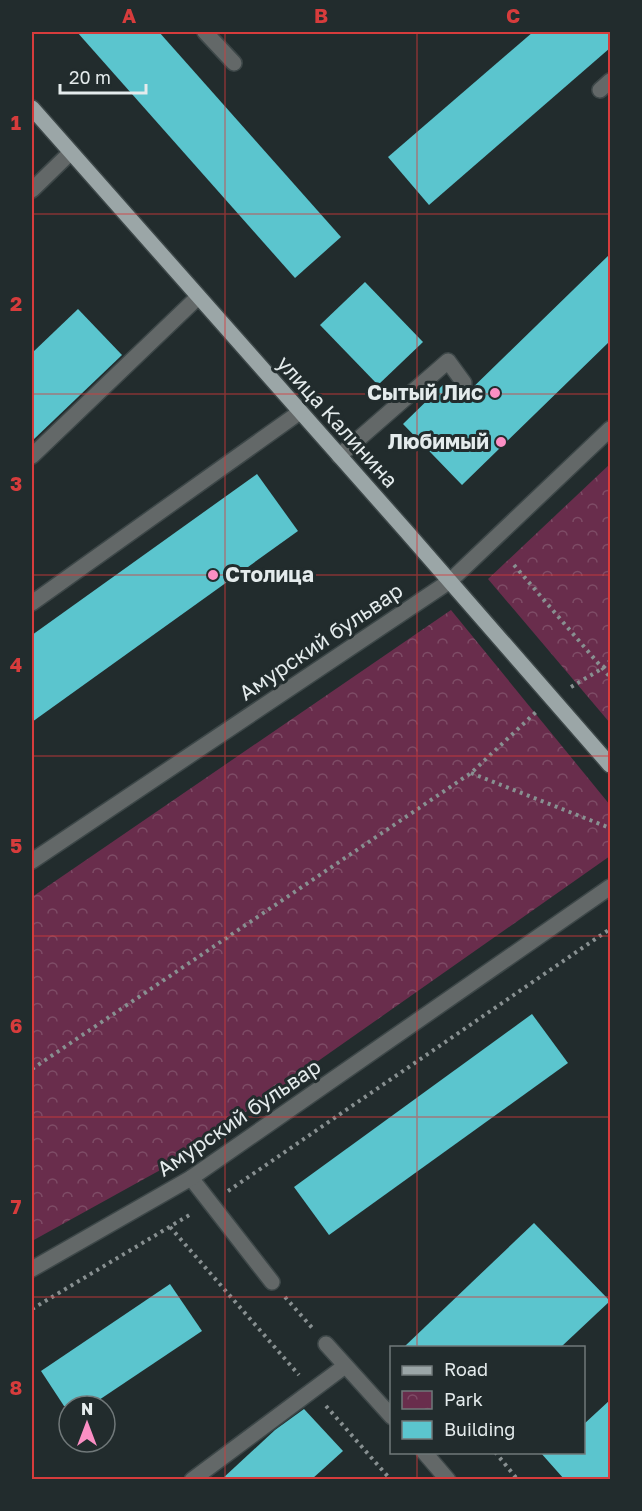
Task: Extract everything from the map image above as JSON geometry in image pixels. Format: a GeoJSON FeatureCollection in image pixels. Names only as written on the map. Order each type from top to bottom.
{"type":"FeatureCollection","features":[{"type":"Feature","properties":{"kind":"main road","name":"улица Калинина"},"geometry":{"type":"LineString","coordinates":[[32,108],[610,765]]}},
{"type":"Feature","properties":{"kind":"street"},"geometry":{"type":"LineString","coordinates":[[205,32],[234,63]]}},
{"type":"Feature","properties":{"kind":"street"},"geometry":{"type":"LineString","coordinates":[[32,190],[70,153]]}},
{"type":"Feature","properties":{"kind":"street"},"geometry":{"type":"LineString","coordinates":[[32,456],[198,297]]}},
{"type":"Feature","properties":{"kind":"street"},"geometry":{"type":"LineString","coordinates":[[339,456],[448,362],[464,383]]}},
{"type":"Feature","properties":{"kind":"street"},"geometry":{"type":"LineString","coordinates":[[32,603],[300,412]]}},
{"type":"Feature","properties":{"kind":"street","name":"Амурский бульвар"},"geometry":{"type":"LineString","coordinates":[[32,861],[450,581],[610,429]]}},
{"type":"Feature","properties":{"kind":"street","name":"Амурский бульвар"},"geometry":{"type":"LineString","coordinates":[[32,1269],[191,1178],[610,887]]}},
{"type":"Feature","properties":{"kind":"street"},"geometry":{"type":"LineString","coordinates":[[191,1178],[272,1282]]}},
{"type":"Feature","properties":{"kind":"street"},"geometry":{"type":"LineString","coordinates":[[326,1344],[390,1415]]}},
{"type":"Feature","properties":{"kind":"street"},"geometry":{"type":"LineString","coordinates":[[192,1479],[345,1366]]}},
{"type":"Feature","properties":{"kind":"street"},"geometry":{"type":"LineString","coordinates":[[426,1454],[448,1479]]}},
{"type":"Feature","properties":{"kind":"path"},"geometry":{"type":"LineString","coordinates":[[514,565],[610,677]]}},
{"type":"Feature","properties":{"kind":"path"},"geometry":{"type":"LineString","coordinates":[[32,1069],[471,773],[551,698],[603,668],[610,661]]}},
{"type":"Feature","properties":{"kind":"path"},"geometry":{"type":"LineString","coordinates":[[471,773],[610,828]]}},
{"type":"Feature","properties":{"kind":"path"},"geometry":{"type":"LineString","coordinates":[[32,1309],[210,1203],[610,929]]}},
{"type":"Feature","properties":{"kind":"path"},"geometry":{"type":"LineString","coordinates":[[170,1227],[391,1479]]}},
{"type":"Feature","properties":{"kind":"path"},"geometry":{"type":"LineString","coordinates":[[272,1282],[326,1344]]}},
{"type":"Feature","properties":{"kind":"path"},"geometry":{"type":"LineString","coordinates":[[497,1454],[518,1479]]}},
{"type":"Feature","properties":{"kind":"green space"},"geometry":{"type":"Polygon","coordinates":[[[610,464],[610,723],[488,579],[610,464]]]}},
{"type":"Feature","properties":{"kind":"green space"},"geometry":{"type":"Polygon","coordinates":[[[451,610],[610,805],[610,856],[173,1163],[32,1241],[32,897],[451,610]]]}},
{"type":"Feature","properties":{"kind":"building"},"geometry":{"type":"Polygon","coordinates":[[[77,32],[159,32],[341,237],[295,278],[77,32]]]}},
{"type":"Feature","properties":{"kind":"building"},"geometry":{"type":"Polygon","coordinates":[[[533,32],[610,32],[610,48],[429,205],[388,157],[533,32]]]}},
{"type":"Feature","properties":{"kind":"building"},"geometry":{"type":"Polygon","coordinates":[[[610,254],[610,341],[462,485],[403,424],[445,383],[461,399],[610,254]]]}},
{"type":"Feature","properties":{"kind":"building"},"geometry":{"type":"Polygon","coordinates":[[[365,282],[423,342],[378,385],[320,325],[365,282]]]}},
{"type":"Feature","properties":{"kind":"building"},"geometry":{"type":"Polygon","coordinates":[[[78,309],[122,355],[32,441],[32,353],[78,309]]]}},
{"type":"Feature","properties":{"kind":"building"},"geometry":{"type":"Polygon","coordinates":[[[257,474],[298,531],[32,722],[32,635],[257,474]]]}},
{"type":"Feature","properties":{"kind":"building"},"geometry":{"type":"Polygon","coordinates":[[[532,1014],[568,1063],[329,1235],[294,1187],[532,1014]]]}},
{"type":"Feature","properties":{"kind":"building"},"geometry":{"type":"Polygon","coordinates":[[[534,1223],[610,1301],[562,1346],[405,1346],[534,1223]]]}},
{"type":"Feature","properties":{"kind":"building"},"geometry":{"type":"Polygon","coordinates":[[[170,1284],[202,1331],[108,1394],[57,1395],[41,1371],[170,1284]]]}},
{"type":"Feature","properties":{"kind":"building"},"geometry":{"type":"Polygon","coordinates":[[[610,1400],[610,1479],[564,1479],[542,1454],[585,1454],[585,1423],[610,1400]]]}},
{"type":"Feature","properties":{"kind":"building"},"geometry":{"type":"Polygon","coordinates":[[[304,1409],[343,1451],[312,1479],[222,1479],[275,1430],[304,1409]]]}},
{"type":"Feature","properties":{"kind":"place","name":"Сытый Лис"},"geometry":{"type":"Point","coordinates":[495,393]}},
{"type":"Feature","properties":{"kind":"place","name":"Любимый"},"geometry":{"type":"Point","coordinates":[501,442]}},
{"type":"Feature","properties":{"kind":"place","name":"Столица"},"geometry":{"type":"Point","coordinates":[213,575]}}]}
